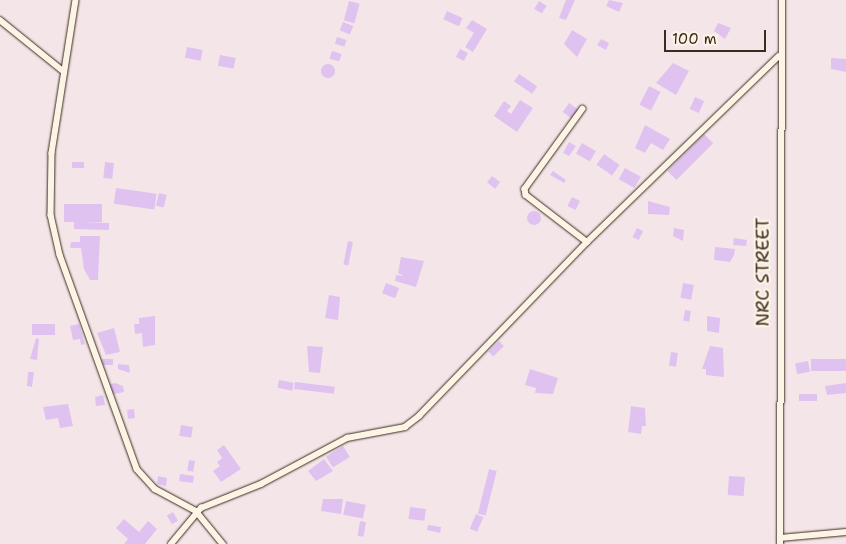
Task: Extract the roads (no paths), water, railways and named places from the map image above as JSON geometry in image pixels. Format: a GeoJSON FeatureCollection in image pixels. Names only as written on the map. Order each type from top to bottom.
{"type":"FeatureCollection","features":[{"type":"Feature","properties":{"kind":"street"},"geometry":{"type":"LineString","coordinates":[[76,0],[62,70],[51,189],[60,255],[137,469],[155,489],[196,511],[223,544]]}},
{"type":"Feature","properties":{"kind":"street","name":"NRC STREET"},"geometry":{"type":"LineString","coordinates":[[780,541],[779,56],[782,0]]}},
{"type":"Feature","properties":{"kind":"street"},"geometry":{"type":"LineString","coordinates":[[0,20],[62,70]]}},
{"type":"Feature","properties":{"kind":"street"},"geometry":{"type":"LineString","coordinates":[[170,544],[196,511],[292,469],[347,438],[405,427],[431,406],[587,242],[779,56]]}},
{"type":"Feature","properties":{"kind":"street"},"geometry":{"type":"LineString","coordinates":[[583,109],[525,189],[526,195],[587,242]]}},
{"type":"Feature","properties":{"kind":"street"},"geometry":{"type":"LineString","coordinates":[[780,541],[846,532]]}}]}
